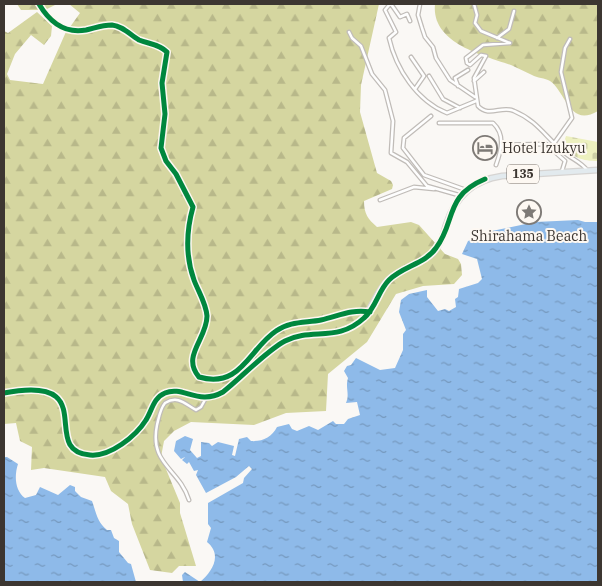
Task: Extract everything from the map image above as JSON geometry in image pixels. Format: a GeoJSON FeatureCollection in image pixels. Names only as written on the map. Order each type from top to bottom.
{"type":"FeatureCollection","features":[{"type":"Feature","properties":{"kind":"highway","name":"135"},"geometry":{"type":"LineString","coordinates":[[206,398],[224,392],[284,342],[297,337],[342,332],[360,322],[370,312],[388,281],[428,256],[437,248],[452,210],[466,190],[492,177],[598,170]]}},
{"type":"Feature","properties":{"kind":"highway"},"geometry":{"type":"LineString","coordinates":[[4,392],[33,388],[46,390],[56,395],[63,406],[68,442],[77,451],[91,455],[110,451],[134,434],[147,419],[154,403],[162,394],[177,391],[206,398]]}},
{"type":"Feature","properties":{"kind":"street"},"geometry":{"type":"LineString","coordinates":[[39,4],[47,18],[57,26],[85,30],[101,25],[114,26],[138,39],[161,46],[167,52],[162,83],[165,114],[161,148],[166,161],[176,174],[193,207],[186,235],[187,252],[193,278],[207,315],[192,359],[194,372],[199,377],[217,379],[231,376],[274,332],[284,326],[322,320],[347,311],[370,312]]}},
{"type":"Feature","properties":{"kind":"street"},"geometry":{"type":"LineString","coordinates":[[410,21],[407,14],[400,17],[390,4],[385,10],[396,32],[389,38],[397,63],[415,89],[444,112],[450,113],[476,101]]}},
{"type":"Feature","properties":{"kind":"street"},"geometry":{"type":"LineString","coordinates":[[420,4],[418,15],[425,37],[433,47],[436,58],[449,78],[475,97]]}},
{"type":"Feature","properties":{"kind":"street"},"geometry":{"type":"LineString","coordinates":[[474,4],[476,27],[497,38],[509,41],[510,44],[483,45],[466,58],[467,63],[470,65],[481,55],[486,56],[473,82],[476,101],[480,109],[488,112],[505,109],[515,111],[537,124],[564,153],[588,171]]}},
{"type":"Feature","properties":{"kind":"street"},"geometry":{"type":"LineString","coordinates":[[497,38],[509,29],[514,11]]}},
{"type":"Feature","properties":{"kind":"street"},"geometry":{"type":"LineString","coordinates":[[349,32],[352,38],[362,46],[372,74],[381,82],[385,90],[392,121],[391,152],[407,162],[425,185],[462,196]]}},
{"type":"Feature","properties":{"kind":"street"},"geometry":{"type":"LineString","coordinates":[[555,142],[572,118],[561,72],[564,48],[570,39]]}},
{"type":"Feature","properties":{"kind":"street"},"geometry":{"type":"LineString","coordinates":[[411,57],[424,76],[415,89]]}},
{"type":"Feature","properties":{"kind":"street"},"geometry":{"type":"LineString","coordinates":[[458,86],[455,78],[468,70]]}},
{"type":"Feature","properties":{"kind":"street"},"geometry":{"type":"LineString","coordinates":[[473,82],[484,72]]}},
{"type":"Feature","properties":{"kind":"street"},"geometry":{"type":"LineString","coordinates":[[429,76],[442,99],[460,108]]}},
{"type":"Feature","properties":{"kind":"street"},"geometry":{"type":"LineString","coordinates":[[431,116],[404,138],[403,148],[424,175],[466,190]]}},
{"type":"Feature","properties":{"kind":"street"},"geometry":{"type":"LineString","coordinates":[[439,124],[490,122],[497,127],[502,145],[496,165]]}},
{"type":"Feature","properties":{"kind":"street"},"geometry":{"type":"LineString","coordinates":[[502,145],[546,144],[565,161],[562,172]]}},
{"type":"Feature","properties":{"kind":"street"},"geometry":{"type":"LineString","coordinates":[[380,200],[414,187],[435,189]]}},
{"type":"Feature","properties":{"kind":"street"},"geometry":{"type":"LineString","coordinates":[[190,500],[184,488],[159,456],[154,442],[160,413],[165,403],[175,399],[181,400],[196,410],[201,407],[206,398]]}},
{"type":"Feature","properties":{"kind":"green space"},"geometry":{"type":"Polygon","coordinates":[[[17,4],[57,4],[45,10],[21,10],[17,4]]]}},
{"type":"Feature","properties":{"kind":"green space"},"geometry":{"type":"Polygon","coordinates":[[[69,4],[379,4],[361,85],[360,112],[377,173],[391,181],[393,185],[392,189],[364,201],[366,213],[377,227],[411,222],[419,225],[445,254],[458,259],[461,264],[462,275],[454,284],[423,286],[396,294],[367,342],[328,374],[326,411],[286,413],[254,425],[191,422],[174,431],[164,441],[161,457],[180,503],[180,513],[196,566],[179,566],[172,573],[150,570],[132,524],[128,504],[111,491],[105,477],[44,468],[31,470],[32,447],[20,441],[16,423],[4,424],[4,31],[8,33],[37,12],[52,26],[51,36],[44,45],[31,35],[15,54],[7,74],[10,80],[43,84],[65,34],[80,13],[69,4]]]}},
{"type":"Feature","properties":{"kind":"green space"},"geometry":{"type":"Polygon","coordinates":[[[435,4],[598,4],[598,111],[588,115],[574,112],[550,81],[473,52],[450,38],[441,29],[436,17],[435,4]]]}},
{"type":"Feature","properties":{"kind":"green space"},"geometry":{"type":"Polygon","coordinates":[[[566,136],[598,142],[598,161],[583,159],[570,153],[563,145],[566,136]]]}},
{"type":"Feature","properties":{"kind":"water"},"geometry":{"type":"Polygon","coordinates":[[[578,220],[598,222],[598,582],[200,582],[212,568],[215,558],[212,547],[207,542],[211,528],[208,524],[208,503],[243,483],[244,478],[252,469],[249,466],[236,477],[206,493],[196,475],[198,470],[194,471],[189,462],[187,464],[182,460],[185,457],[181,459],[174,451],[176,441],[185,436],[193,439],[190,450],[197,458],[201,456],[201,442],[209,443],[212,446],[218,442],[234,446],[232,455],[235,456],[239,439],[247,437],[251,441],[263,440],[272,434],[277,427],[289,424],[292,429],[297,431],[309,426],[318,430],[333,421],[336,424],[344,424],[348,419],[360,415],[357,402],[346,403],[348,397],[348,378],[344,371],[347,366],[351,365],[356,358],[380,370],[395,368],[403,350],[403,334],[406,330],[399,312],[401,300],[409,294],[427,290],[427,297],[438,311],[445,309],[449,311],[456,307],[455,299],[458,297],[459,289],[478,283],[482,279],[477,259],[462,254],[468,241],[492,231],[535,222],[578,220]]]}},
{"type":"Feature","properties":{"kind":"water"},"geometry":{"type":"Polygon","coordinates":[[[4,457],[18,464],[16,483],[19,491],[25,498],[36,495],[40,487],[58,495],[70,485],[75,487],[75,491],[81,497],[92,501],[101,524],[107,530],[111,530],[114,538],[119,541],[119,552],[131,564],[136,582],[4,582],[4,457]]]}},
{"type":"Feature","properties":{"kind":"water"},"geometry":{"type":"Polygon","coordinates":[[[185,572],[200,582],[183,582],[182,575],[185,572]]]}},
{"type":"Feature","properties":{"kind":"cycle path"},"geometry":{"type":"LineString","coordinates":[[39,4],[52,21],[64,28],[78,31],[112,25],[123,29],[139,40],[157,46],[167,52],[162,83],[165,114],[161,148],[166,161],[176,174],[193,207],[188,234],[189,262],[204,302],[207,316],[193,362],[194,369],[199,377],[213,379],[225,377],[235,372],[267,339],[287,325],[321,320],[351,312],[370,312]]}},
{"type":"Feature","properties":{"kind":"cycle path"},"geometry":{"type":"LineString","coordinates":[[4,393],[34,390],[52,394],[61,403],[65,415],[68,441],[75,450],[90,455],[106,453],[129,439],[142,426],[155,401],[161,395],[178,391],[198,396],[214,396],[223,392],[270,351],[285,341],[305,335],[334,333],[354,326],[368,314],[389,280],[401,271],[426,258],[436,248],[457,201],[463,193],[485,179]]}},
{"type":"Feature","properties":{"kind":"place","name":"Hotel Izukyu"},"geometry":{"type":"Point","coordinates":[485,148]}},
{"type":"Feature","properties":{"kind":"place","name":"Shirahama Beach"},"geometry":{"type":"Point","coordinates":[529,212]}}]}
